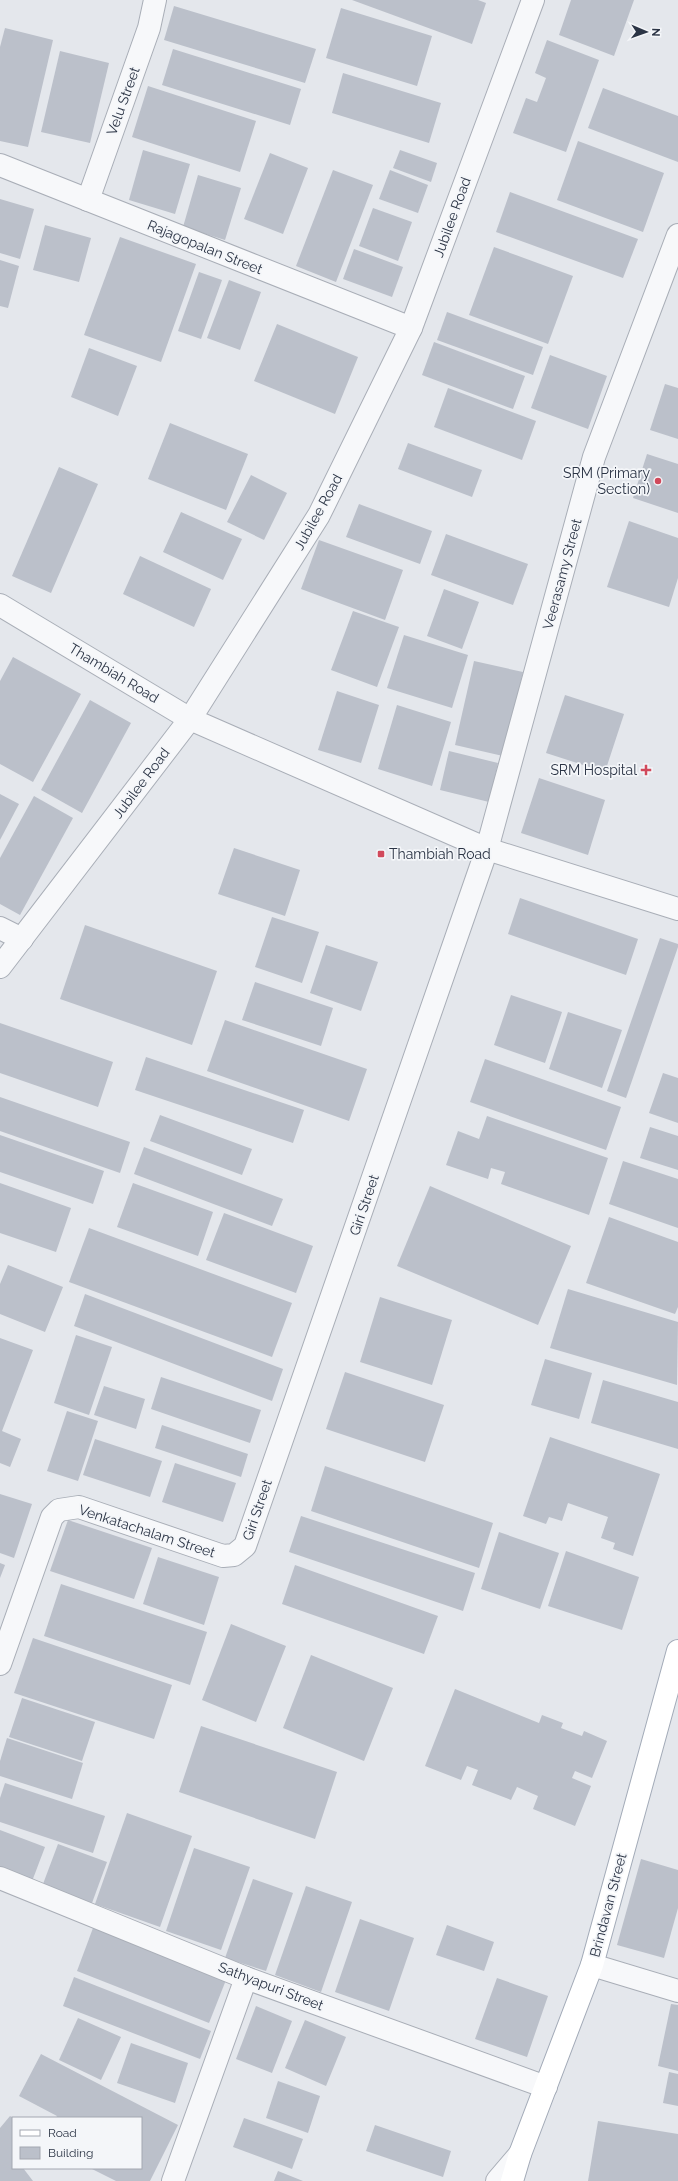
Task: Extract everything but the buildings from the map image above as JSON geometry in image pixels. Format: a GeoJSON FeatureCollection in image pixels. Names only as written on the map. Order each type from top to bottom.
{"type":"FeatureCollection","features":[{"type":"Feature","properties":{"kind":"main road","name":"Brindavan Street"},"geometry":{"type":"LineString","coordinates":[[512,2181],[520,2154],[592,1965],[674,1684],[678,1651]]}},
{"type":"Feature","properties":{"kind":"street","name":"Velu Street"},"geometry":{"type":"LineString","coordinates":[[88,200],[149,28],[156,0]]}},
{"type":"Feature","properties":{"kind":"street","name":"Jubilee Road"},"geometry":{"type":"LineString","coordinates":[[0,967],[190,719],[319,515],[411,328],[533,0]]}},
{"type":"Feature","properties":{"kind":"street","name":"Rajagopalan Street"},"geometry":{"type":"LineString","coordinates":[[0,165],[411,328]]}},
{"type":"Feature","properties":{"kind":"street","name":"Veerasamy Street"},"geometry":{"type":"LineString","coordinates":[[487,849],[594,457],[678,235]]}},
{"type":"Feature","properties":{"kind":"street","name":"Thambiah Road"},"geometry":{"type":"LineString","coordinates":[[0,605],[190,719],[487,849],[678,909]]}},
{"type":"Feature","properties":{"kind":"street","name":"Giri Street"},"geometry":{"type":"LineString","coordinates":[[234,1555],[245,1546],[487,849]]}},
{"type":"Feature","properties":{"kind":"street"},"geometry":{"type":"LineString","coordinates":[[0,928],[22,939]]}},
{"type":"Feature","properties":{"kind":"street","name":"Venkatachalam Street"},"geometry":{"type":"LineString","coordinates":[[0,1664],[52,1517],[59,1510],[79,1507],[215,1554],[223,1556],[234,1555]]}},
{"type":"Feature","properties":{"kind":"street","name":"Sathyapuri Street"},"geometry":{"type":"LineString","coordinates":[[0,1878],[246,1978],[546,2087]]}},
{"type":"Feature","properties":{"kind":"street"},"geometry":{"type":"LineString","coordinates":[[592,1965],[678,1991]]}},
{"type":"Feature","properties":{"kind":"street"},"geometry":{"type":"LineString","coordinates":[[172,2181],[246,1978]]}},
{"type":"Feature","properties":{"kind":"street"},"geometry":{"type":"LineString","coordinates":[[497,2181],[520,2154]]}},
{"type":"Feature","properties":{"kind":"street"},"geometry":{"type":"LineString","coordinates":[[520,2154],[523,2181]]}},
{"type":"Feature","properties":{"kind":"place","name":"SRM (Primary Section)"},"geometry":{"type":"Point","coordinates":[658,481]}},
{"type":"Feature","properties":{"kind":"place","name":"SRM Hospital"},"geometry":{"type":"Point","coordinates":[646,770]}},
{"type":"Feature","properties":{"kind":"place","name":"Thambiah Road"},"geometry":{"type":"Point","coordinates":[381,854]}}]}
